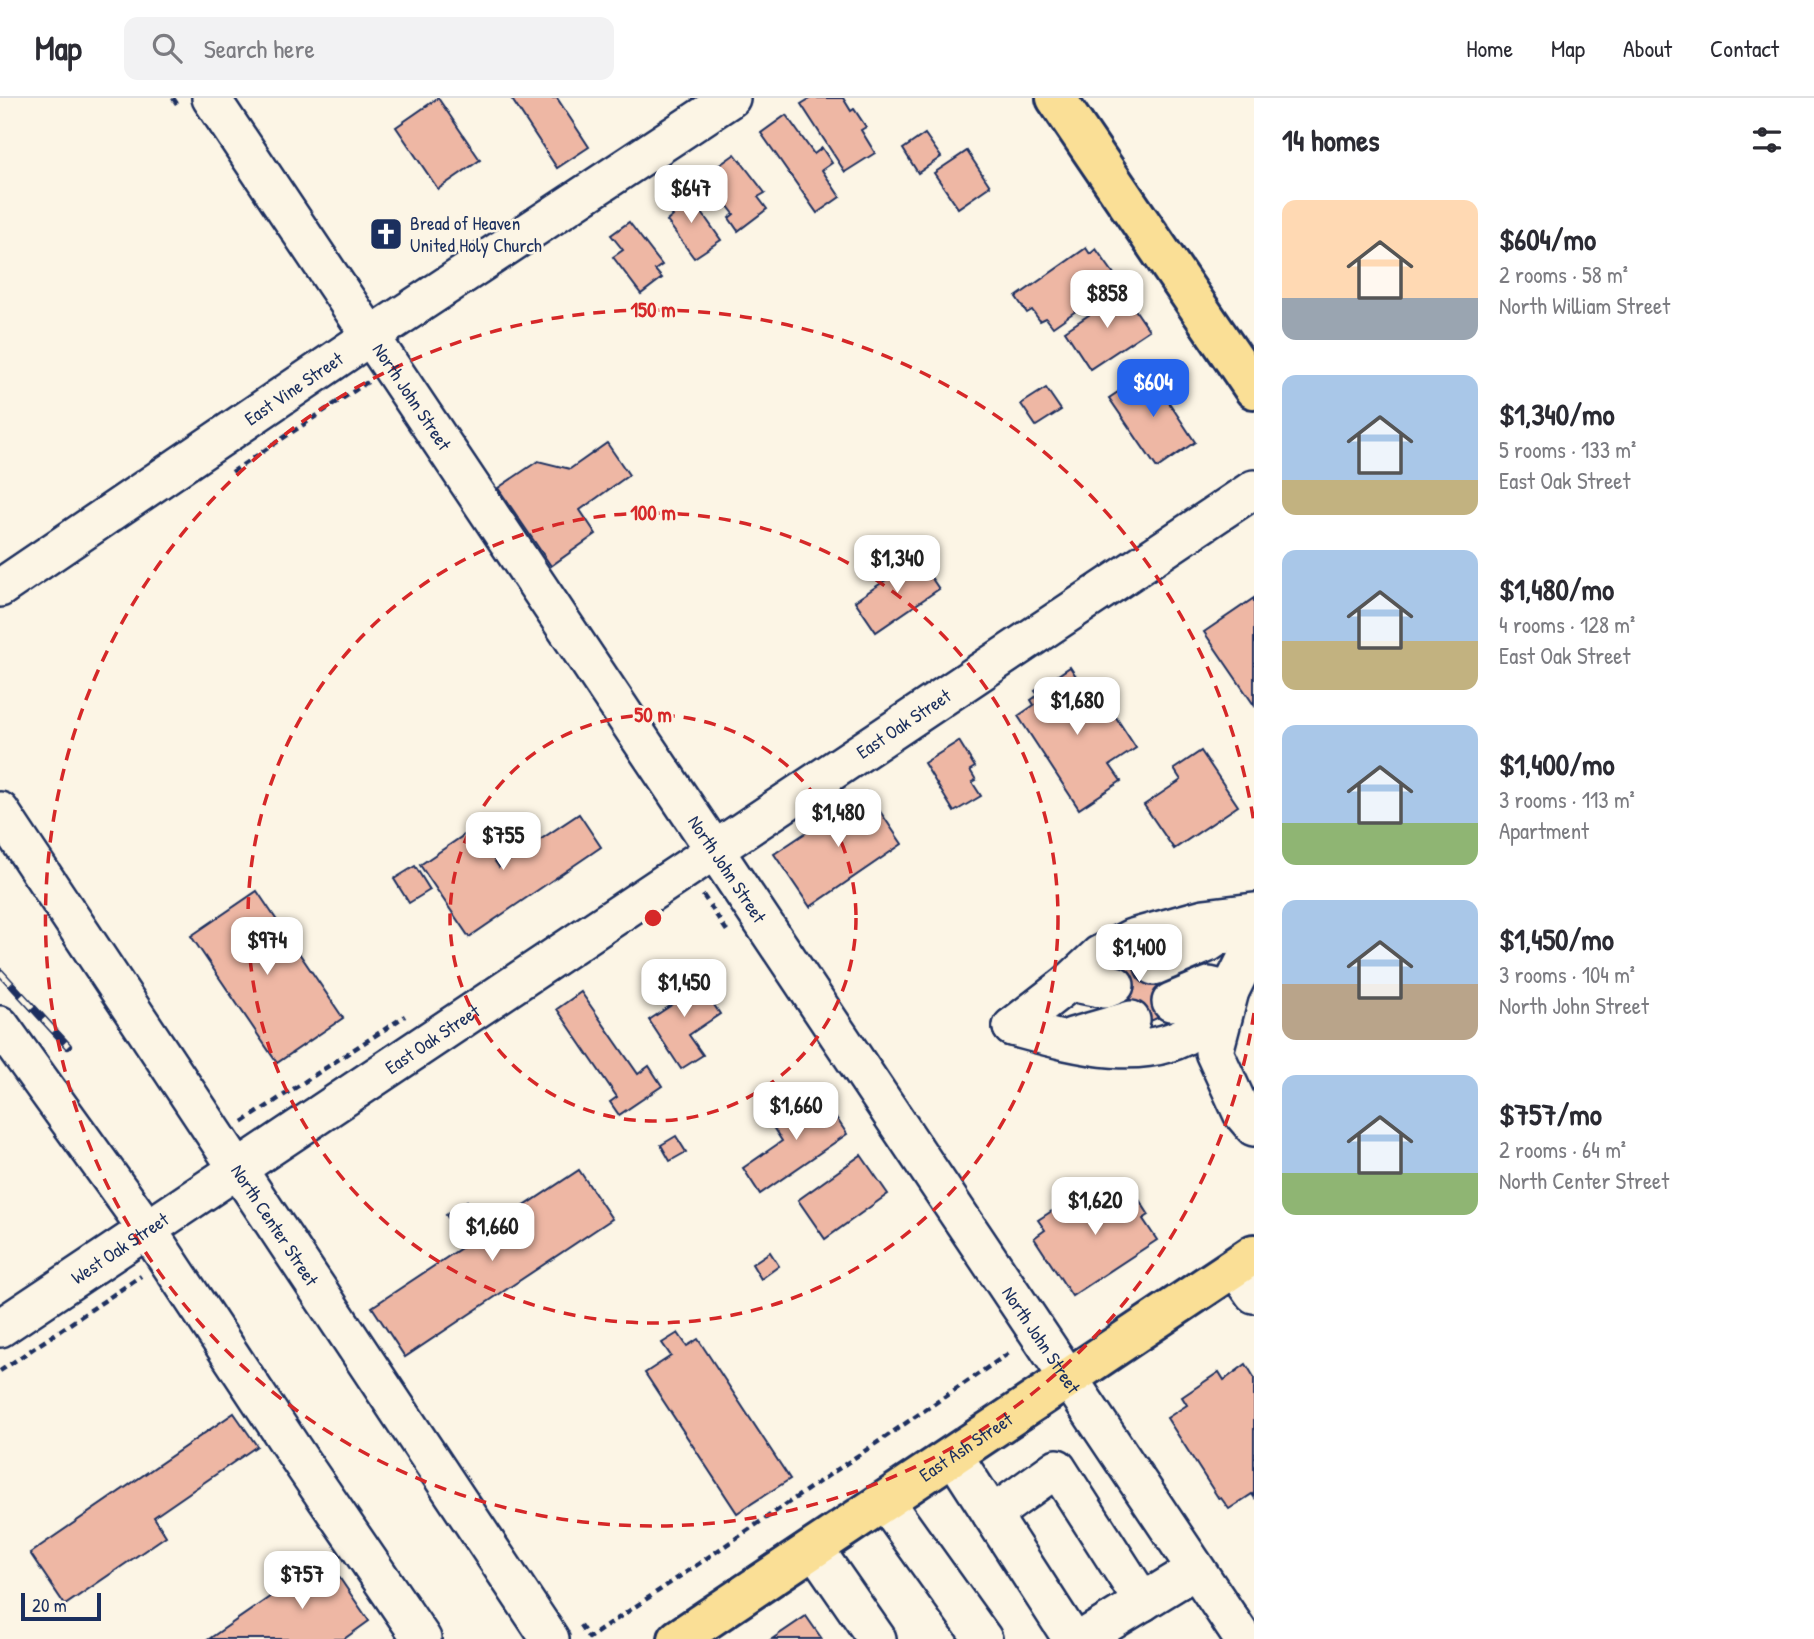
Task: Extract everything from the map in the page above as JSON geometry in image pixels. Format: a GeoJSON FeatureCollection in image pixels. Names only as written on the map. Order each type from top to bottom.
{"type":"FeatureCollection","features":[{"type":"Feature","properties":{"kind":"main road"},"geometry":{"type":"LineString","coordinates":[[1056,98],[1254,389]]}},
{"type":"Feature","properties":{"kind":"main road","name":"East Ash Street"},"geometry":{"type":"LineString","coordinates":[[678,1639],[1067,1380],[1248,1272]]}},
{"type":"Feature","properties":{"kind":"street","name":"North John Street"},"geometry":{"type":"LineString","coordinates":[[211,98],[372,335],[1238,1638]]}},
{"type":"Feature","properties":{"kind":"street","name":"East Vine Street"},"geometry":{"type":"LineString","coordinates":[[0,588],[372,335],[731,98]]}},
{"type":"Feature","properties":{"kind":"street","name":"East Oak Street"},"geometry":{"type":"LineString","coordinates":[[239,1168],[1254,489]]}},
{"type":"Feature","properties":{"kind":"street","name":"North Center Street"},"geometry":{"type":"LineString","coordinates":[[0,811],[550,1639]]}},
{"type":"Feature","properties":{"kind":"street"},"geometry":{"type":"LineString","coordinates":[[1154,965],[1208,943],[1254,912]]}},
{"type":"Feature","properties":{"kind":"street"},"geometry":{"type":"LineString","coordinates":[[1230,991],[1198,1028],[1170,1043],[1144,1048],[1061,1041],[1012,1027],[1070,982],[1099,955],[1132,938],[1203,918],[1254,912]]}},
{"type":"Feature","properties":{"kind":"street"},"geometry":{"type":"LineString","coordinates":[[1254,943],[1230,991],[1214,1052],[1242,1113],[1254,1127]]}},
{"type":"Feature","properties":{"kind":"street"},"geometry":{"type":"LineString","coordinates":[[1070,982],[1105,989],[1115,985]]}},
{"type":"Feature","properties":{"kind":"street"},"geometry":{"type":"LineString","coordinates":[[1171,1002],[1209,986],[1230,991]]}},
{"type":"Feature","properties":{"kind":"street"},"geometry":{"type":"LineString","coordinates":[[1061,1041],[1131,1020]]}},
{"type":"Feature","properties":{"kind":"street"},"geometry":{"type":"LineString","coordinates":[[0,1025],[148,1229],[302,1464],[422,1639]]}},
{"type":"Feature","properties":{"kind":"street","name":"West Oak Street"},"geometry":{"type":"LineString","coordinates":[[0,1328],[239,1168]]}},
{"type":"Feature","properties":{"kind":"street"},"geometry":{"type":"LineString","coordinates":[[954,1456],[992,1515],[1082,1638],[1195,1570]]}},
{"type":"Feature","properties":{"kind":"street"},"geometry":{"type":"LineString","coordinates":[[992,1515],[1057,1468],[1143,1602]]}},
{"type":"Feature","properties":{"kind":"street"},"geometry":{"type":"LineString","coordinates":[[1083,1509],[1134,1480]]}},
{"type":"Feature","properties":{"kind":"street"},"geometry":{"type":"LineString","coordinates":[[885,1502],[983,1639]]}},
{"type":"Feature","properties":{"kind":"street"},"geometry":{"type":"LineString","coordinates":[[814,1548],[877,1639]]}},
{"type":"Feature","properties":{"kind":"path"},"geometry":{"type":"LineString","coordinates":[[0,1371],[148,1271]]}},
{"type":"Feature","properties":{"kind":"path"},"geometry":{"type":"LineString","coordinates":[[589,1638],[1015,1348]]}},
{"type":"Feature","properties":{"kind":"building"},"geometry":{"type":"Polygon","coordinates":[[[438,98],[480,160],[438,189],[396,127],[438,98]]]}},
{"type":"Feature","properties":{"kind":"building"},"geometry":{"type":"Polygon","coordinates":[[[511,98],[557,98],[589,147],[557,168],[511,98]]]}},
{"type":"Feature","properties":{"kind":"building"},"geometry":{"type":"Polygon","coordinates":[[[811,98],[843,98],[866,127],[861,130],[875,153],[845,172],[801,104],[811,98]]]}},
{"type":"Feature","properties":{"kind":"building"},"geometry":{"type":"Polygon","coordinates":[[[786,115],[814,154],[822,148],[832,163],[822,170],[840,197],[817,213],[761,133],[786,115]]]}},
{"type":"Feature","properties":{"kind":"building"},"geometry":{"type":"Polygon","coordinates":[[[925,134],[941,157],[918,173],[903,149],[925,134]]]}},
{"type":"Feature","properties":{"kind":"building"},"geometry":{"type":"Polygon","coordinates":[[[967,151],[990,186],[958,208],[934,173],[967,151]]]}},
{"type":"Feature","properties":{"kind":"building"},"geometry":{"type":"Polygon","coordinates":[[[735,154],[765,193],[758,197],[767,209],[738,231],[729,218],[734,214],[714,188],[723,181],[714,169],[735,154]]]}},
{"type":"Feature","properties":{"kind":"building"},"geometry":{"type":"Polygon","coordinates":[[[686,190],[721,240],[694,258],[667,221],[673,216],[665,205],[686,190]]]}},
{"type":"Feature","properties":{"kind":"building"},"geometry":{"type":"Polygon","coordinates":[[[629,222],[662,265],[655,270],[662,278],[641,294],[613,257],[623,250],[611,235],[629,222]]]}},
{"type":"Feature","properties":{"kind":"building"},"geometry":{"type":"Polygon","coordinates":[[[1086,248],[1090,254],[1096,249],[1114,274],[1106,280],[1108,283],[1091,295],[1093,299],[1053,327],[1046,318],[1040,321],[1032,310],[1027,313],[1016,297],[1086,248]]]}},
{"type":"Feature","properties":{"kind":"building"},"geometry":{"type":"Polygon","coordinates":[[[1123,292],[1149,330],[1090,369],[1065,331],[1123,292]]]}},
{"type":"Feature","properties":{"kind":"building"},"geometry":{"type":"Polygon","coordinates":[[[1148,372],[1156,384],[1161,380],[1173,397],[1168,401],[1195,442],[1157,468],[1109,398],[1148,372]]]}},
{"type":"Feature","properties":{"kind":"building"},"geometry":{"type":"Polygon","coordinates":[[[1046,388],[1061,410],[1036,426],[1021,404],[1046,388]]]}},
{"type":"Feature","properties":{"kind":"building"},"geometry":{"type":"Polygon","coordinates":[[[607,443],[629,475],[580,510],[596,534],[551,566],[498,488],[538,461],[570,469],[607,443]]]}},
{"type":"Feature","properties":{"kind":"building"},"geometry":{"type":"Polygon","coordinates":[[[918,558],[939,589],[876,632],[855,601],[918,558]]]}},
{"type":"Feature","properties":{"kind":"building"},"geometry":{"type":"Polygon","coordinates":[[[1254,598],[1254,705],[1204,632],[1254,598]]]}},
{"type":"Feature","properties":{"kind":"building"},"geometry":{"type":"Polygon","coordinates":[[[1070,667],[1097,708],[1106,702],[1136,748],[1110,765],[1121,781],[1079,809],[1018,716],[1034,705],[1031,700],[1038,695],[1035,691],[1070,667]]]}},
{"type":"Feature","properties":{"kind":"building"},"geometry":{"type":"Polygon","coordinates":[[[959,741],[975,767],[970,770],[976,780],[972,782],[981,796],[954,812],[924,763],[959,741]]]}},
{"type":"Feature","properties":{"kind":"building"},"geometry":{"type":"Polygon","coordinates":[[[1201,751],[1238,806],[1174,849],[1144,805],[1181,780],[1174,769],[1201,751]]]}},
{"type":"Feature","properties":{"kind":"building"},"geometry":{"type":"Polygon","coordinates":[[[867,792],[902,844],[810,907],[774,854],[867,792]]]}},
{"type":"Feature","properties":{"kind":"building"},"geometry":{"type":"Polygon","coordinates":[[[579,814],[601,847],[469,937],[420,865],[473,829],[499,867],[579,814]]]}},
{"type":"Feature","properties":{"kind":"building"},"geometry":{"type":"Polygon","coordinates":[[[415,866],[430,890],[409,903],[394,879],[415,866]]]}},
{"type":"Feature","properties":{"kind":"building"},"geometry":{"type":"Polygon","coordinates":[[[257,891],[343,1018],[277,1063],[191,936],[257,891]]]}},
{"type":"Feature","properties":{"kind":"building"},"geometry":{"type":"Polygon","coordinates":[[[1142,939],[1175,1010],[1135,1028],[1103,957],[1142,939]]]}},
{"type":"Feature","properties":{"kind":"building"},"geometry":{"type":"Polygon","coordinates":[[[693,973],[720,1014],[689,1035],[703,1055],[681,1069],[649,1020],[673,1004],[665,992],[693,973]]]}},
{"type":"Feature","properties":{"kind":"building"},"geometry":{"type":"Polygon","coordinates":[[[581,992],[638,1074],[649,1066],[662,1086],[619,1115],[610,1102],[617,1097],[557,1009],[581,992]]]}},
{"type":"Feature","properties":{"kind":"building"},"geometry":{"type":"Polygon","coordinates":[[[819,1092],[847,1134],[760,1194],[743,1168],[782,1141],[771,1124],[819,1092]]]}},
{"type":"Feature","properties":{"kind":"building"},"geometry":{"type":"Polygon","coordinates":[[[676,1136],[686,1152],[670,1161],[661,1145],[676,1136]]]}},
{"type":"Feature","properties":{"kind":"building"},"geometry":{"type":"Polygon","coordinates":[[[861,1155],[888,1194],[825,1239],[798,1200],[861,1155]]]}},
{"type":"Feature","properties":{"kind":"building"},"geometry":{"type":"Polygon","coordinates":[[[579,1170],[612,1219],[405,1357],[372,1307],[579,1170]]]}},
{"type":"Feature","properties":{"kind":"building"},"geometry":{"type":"Polygon","coordinates":[[[1117,1182],[1127,1197],[1134,1192],[1149,1215],[1143,1219],[1157,1240],[1072,1296],[1034,1238],[1045,1230],[1038,1220],[1055,1209],[1062,1219],[1117,1182]]]}},
{"type":"Feature","properties":{"kind":"building"},"geometry":{"type":"Polygon","coordinates":[[[467,1201],[487,1230],[467,1244],[446,1215],[467,1201]]]}},
{"type":"Feature","properties":{"kind":"building"},"geometry":{"type":"Polygon","coordinates":[[[770,1252],[779,1266],[761,1279],[752,1264],[770,1252]]]}},
{"type":"Feature","properties":{"kind":"building"},"geometry":{"type":"Polygon","coordinates":[[[678,1333],[687,1346],[698,1339],[790,1479],[737,1513],[645,1373],[671,1356],[662,1343],[678,1333]]]}},
{"type":"Feature","properties":{"kind":"building"},"geometry":{"type":"Polygon","coordinates":[[[1246,1364],[1254,1377],[1254,1497],[1252,1494],[1229,1509],[1221,1498],[1219,1499],[1167,1418],[1187,1405],[1182,1397],[1219,1372],[1224,1380],[1246,1364]]]}},
{"type":"Feature","properties":{"kind":"building"},"geometry":{"type":"Polygon","coordinates":[[[234,1413],[257,1446],[154,1517],[166,1536],[65,1605],[30,1553],[234,1413]]]}},
{"type":"Feature","properties":{"kind":"building"},"geometry":{"type":"Polygon","coordinates":[[[326,1558],[369,1621],[344,1639],[209,1639],[326,1558]]]}},
{"type":"Feature","properties":{"kind":"building"},"geometry":{"type":"Polygon","coordinates":[[[806,1616],[822,1639],[772,1639],[806,1616]]]}},
{"type":"Feature","properties":{"kind":"railway"},"geometry":{"type":"LineString","coordinates":[[0,972],[68,1046]]}},
{"type":"Feature","properties":{"kind":"place","name":"Bread of Heaven United Holy Church"},"geometry":{"type":"Point","coordinates":[386,234]}}]}
